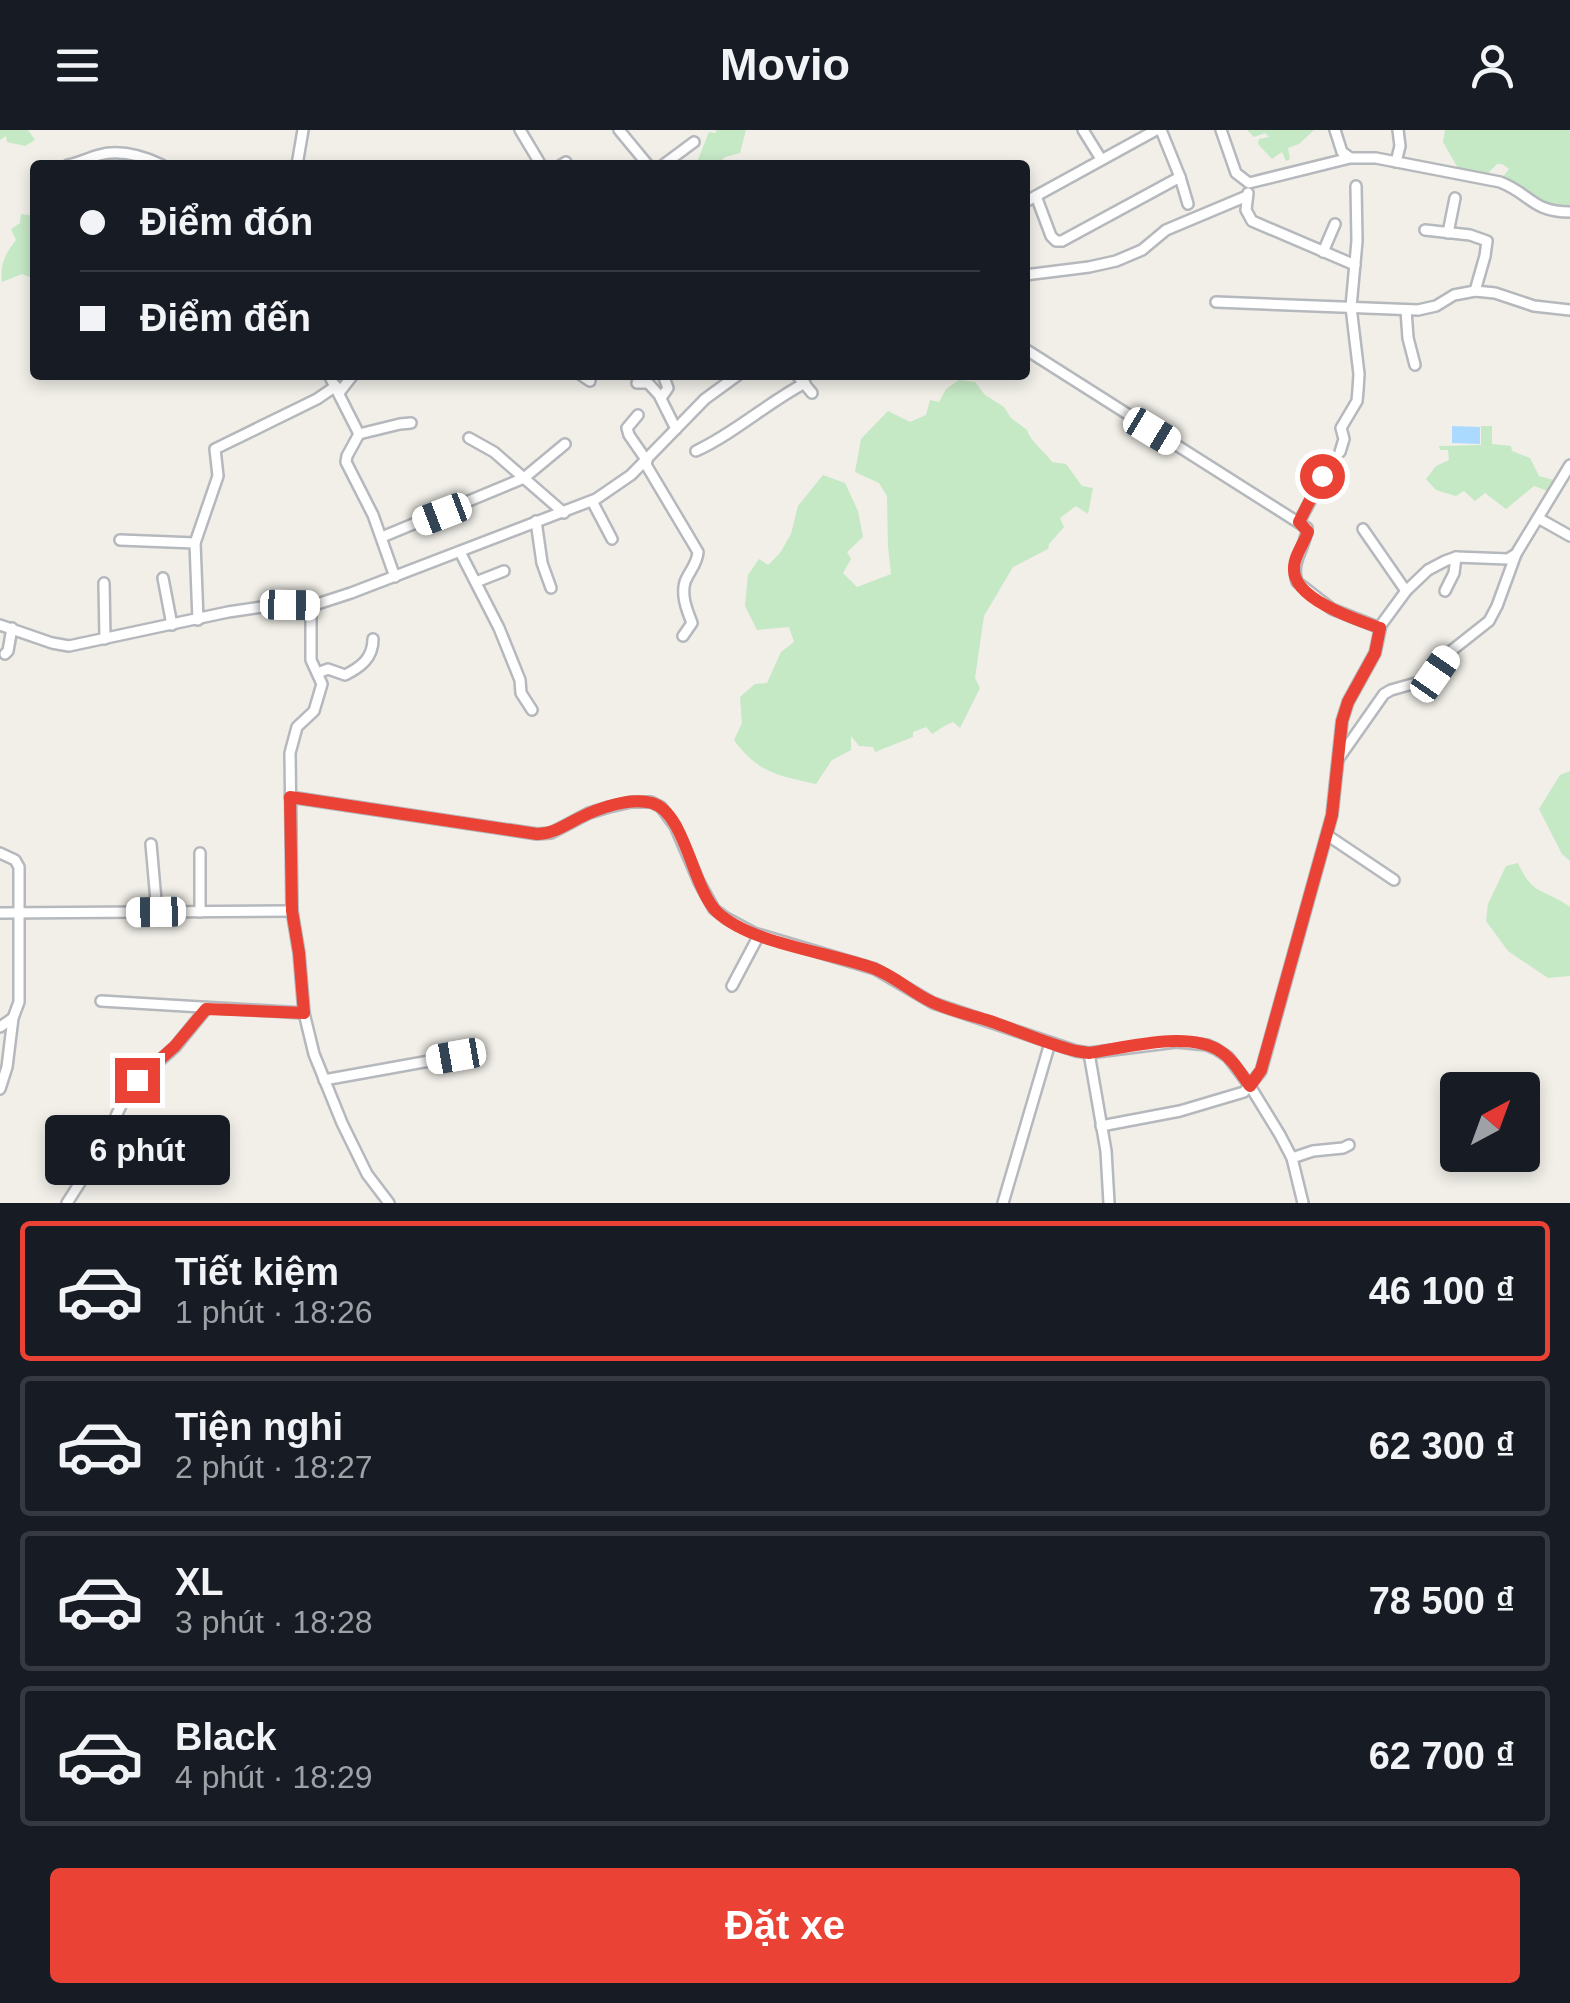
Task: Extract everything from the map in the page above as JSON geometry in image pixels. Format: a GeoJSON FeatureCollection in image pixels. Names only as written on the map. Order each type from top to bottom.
{"type":"FeatureCollection","features":[{"type":"Feature","properties":{"kind":"street"},"geometry":{"type":"LineString","coordinates":[[299,160],[304,130]]}},
{"type":"Feature","properties":{"kind":"street"},"geometry":{"type":"LineString","coordinates":[[520,130],[539,160]]}},
{"type":"Feature","properties":{"kind":"street"},"geometry":{"type":"LineString","coordinates":[[620,130],[644,160]]}},
{"type":"Feature","properties":{"kind":"street"},"geometry":{"type":"LineString","coordinates":[[1083,130],[1101,159]]}},
{"type":"Feature","properties":{"kind":"street"},"geometry":{"type":"LineString","coordinates":[[1030,199],[1101,159],[1134,135],[1159,130],[1188,204]]}},
{"type":"Feature","properties":{"kind":"street"},"geometry":{"type":"LineString","coordinates":[[1221,130],[1236,173],[1250,183],[1350,158],[1376,158],[1500,182],[1539,207],[1570,212]]}},
{"type":"Feature","properties":{"kind":"street"},"geometry":{"type":"LineString","coordinates":[[1335,130],[1342,152],[1350,158]]}},
{"type":"Feature","properties":{"kind":"street"},"geometry":{"type":"LineString","coordinates":[[1396,162],[1398,130]]}},
{"type":"Feature","properties":{"kind":"street"},"geometry":{"type":"LineString","coordinates":[[669,160],[694,142]]}},
{"type":"Feature","properties":{"kind":"street"},"geometry":{"type":"LineString","coordinates":[[83,160],[116,152],[148,160]]}},
{"type":"Feature","properties":{"kind":"street"},"geometry":{"type":"LineString","coordinates":[[1036,196],[1051,236],[1062,241],[1180,176]]}},
{"type":"Feature","properties":{"kind":"street"},"geometry":{"type":"LineString","coordinates":[[1250,183],[1246,210],[1252,221],[1354,265]]}},
{"type":"Feature","properties":{"kind":"street"},"geometry":{"type":"LineString","coordinates":[[1340,452],[1344,439],[1341,428],[1357,401],[1358,390],[1351,307],[1358,240],[1356,186]]}},
{"type":"Feature","properties":{"kind":"street"},"geometry":{"type":"LineString","coordinates":[[1030,273],[1116,262],[1142,250],[1166,230],[1248,196]]}},
{"type":"Feature","properties":{"kind":"street"},"geometry":{"type":"LineString","coordinates":[[1448,232],[1454,198]]}},
{"type":"Feature","properties":{"kind":"street"},"geometry":{"type":"LineString","coordinates":[[1323,252],[1335,224]]}},
{"type":"Feature","properties":{"kind":"street"},"geometry":{"type":"LineString","coordinates":[[1424,230],[1487,241],[1475,291]]}},
{"type":"Feature","properties":{"kind":"street"},"geometry":{"type":"LineString","coordinates":[[1216,302],[1406,310],[1429,309],[1447,298],[1475,291],[1534,306],[1570,310]]}},
{"type":"Feature","properties":{"kind":"street"},"geometry":{"type":"LineString","coordinates":[[1406,310],[1415,366]]}},
{"type":"Feature","properties":{"kind":"street"},"geometry":{"type":"LineString","coordinates":[[1030,353],[1299,522],[1308,532],[1294,568],[1297,582],[1332,609],[1380,628]]}},
{"type":"Feature","properties":{"kind":"street"},"geometry":{"type":"LineString","coordinates":[[332,380],[358,434]]}},
{"type":"Feature","properties":{"kind":"street"},"geometry":{"type":"LineString","coordinates":[[198,620],[196,543],[218,476],[215,449],[348,380]]}},
{"type":"Feature","properties":{"kind":"street"},"geometry":{"type":"LineString","coordinates":[[661,398],[668,388],[665,380]]}},
{"type":"Feature","properties":{"kind":"street"},"geometry":{"type":"LineString","coordinates":[[721,380],[724,385]]}},
{"type":"Feature","properties":{"kind":"street"},"geometry":{"type":"LineString","coordinates":[[0,625],[69,646],[275,605],[311,606],[395,578],[592,501],[646,462],[704,399],[731,380]]}},
{"type":"Feature","properties":{"kind":"street"},"geometry":{"type":"LineString","coordinates":[[696,451],[754,417],[800,380]]}},
{"type":"Feature","properties":{"kind":"street"},"geometry":{"type":"LineString","coordinates":[[802,380],[812,393]]}},
{"type":"Feature","properties":{"kind":"street"},"geometry":{"type":"LineString","coordinates":[[637,384],[648,383],[661,398],[676,429]]}},
{"type":"Feature","properties":{"kind":"street"},"geometry":{"type":"LineString","coordinates":[[638,415],[627,428],[629,435],[698,552],[698,561],[685,584],[683,596],[692,623],[684,636]]}},
{"type":"Feature","properties":{"kind":"street"},"geometry":{"type":"LineString","coordinates":[[395,578],[382,538],[346,462],[358,434],[412,423]]}},
{"type":"Feature","properties":{"kind":"street"},"geometry":{"type":"LineString","coordinates":[[468,438],[494,452],[564,513]]}},
{"type":"Feature","properties":{"kind":"street"},"geometry":{"type":"LineString","coordinates":[[382,538],[524,478],[565,444]]}},
{"type":"Feature","properties":{"kind":"street"},"geometry":{"type":"LineString","coordinates":[[1339,758],[1384,694],[1435,674],[1451,651],[1490,621],[1516,554],[1570,465]]}},
{"type":"Feature","properties":{"kind":"street"},"geometry":{"type":"LineString","coordinates":[[1299,522],[1322,481],[1321,472],[1312,466]]}},
{"type":"Feature","properties":{"kind":"street"},"geometry":{"type":"LineString","coordinates":[[1556,487],[1570,495]]}},
{"type":"Feature","properties":{"kind":"street"},"geometry":{"type":"LineString","coordinates":[[592,501],[612,539]]}},
{"type":"Feature","properties":{"kind":"street"},"geometry":{"type":"LineString","coordinates":[[1538,518],[1570,536]]}},
{"type":"Feature","properties":{"kind":"street"},"geometry":{"type":"LineString","coordinates":[[536,521],[542,563],[551,588]]}},
{"type":"Feature","properties":{"kind":"street"},"geometry":{"type":"LineString","coordinates":[[1363,530],[1406,590]]}},
{"type":"Feature","properties":{"kind":"street"},"geometry":{"type":"LineString","coordinates":[[120,540],[196,543]]}},
{"type":"Feature","properties":{"kind":"street"},"geometry":{"type":"LineString","coordinates":[[460,552],[500,628],[521,693],[532,710]]}},
{"type":"Feature","properties":{"kind":"street"},"geometry":{"type":"LineString","coordinates":[[1101,1126],[1180,1110],[1244,1092],[1250,1086],[1261,1070],[1327,835],[1342,721],[1375,653],[1380,628],[1406,590],[1445,560],[1508,559],[1516,554]]}},
{"type":"Feature","properties":{"kind":"street"},"geometry":{"type":"LineString","coordinates":[[1445,591],[1456,558]]}},
{"type":"Feature","properties":{"kind":"street"},"geometry":{"type":"LineString","coordinates":[[476,582],[504,572]]}},
{"type":"Feature","properties":{"kind":"street"},"geometry":{"type":"LineString","coordinates":[[163,578],[172,625]]}},
{"type":"Feature","properties":{"kind":"street"},"geometry":{"type":"LineString","coordinates":[[104,583],[106,638]]}},
{"type":"Feature","properties":{"kind":"street"},"geometry":{"type":"LineString","coordinates":[[311,606],[310,660],[320,677],[317,704],[297,727],[290,753],[292,911],[304,1013],[324,1080],[358,1157],[389,1203]]}},
{"type":"Feature","properties":{"kind":"street"},"geometry":{"type":"LineString","coordinates":[[5,654],[12,628]]}},
{"type":"Feature","properties":{"kind":"street"},"geometry":{"type":"LineString","coordinates":[[320,677],[328,670],[345,675],[364,664],[373,638]]}},
{"type":"Feature","properties":{"kind":"street"},"geometry":{"type":"LineString","coordinates":[[290,797],[537,834],[551,833],[608,806],[651,802],[661,807],[675,826],[714,909],[758,935],[876,968],[933,1003],[1089,1053],[1164,1042],[1207,1045],[1222,1052],[1250,1086],[1292,1158],[1304,1203]]}},
{"type":"Feature","properties":{"kind":"street"},"geometry":{"type":"LineString","coordinates":[[1327,835],[1394,880]]}},
{"type":"Feature","properties":{"kind":"street"},"geometry":{"type":"LineString","coordinates":[[151,844],[156,912]]}},
{"type":"Feature","properties":{"kind":"street"},"geometry":{"type":"LineString","coordinates":[[0,853],[18,864],[20,914],[18,1007],[0,1089]]}},
{"type":"Feature","properties":{"kind":"street"},"geometry":{"type":"LineString","coordinates":[[200,853],[200,912]]}},
{"type":"Feature","properties":{"kind":"street"},"geometry":{"type":"LineString","coordinates":[[0,913],[292,911]]}},
{"type":"Feature","properties":{"kind":"street"},"geometry":{"type":"LineString","coordinates":[[732,986],[758,935]]}},
{"type":"Feature","properties":{"kind":"street"},"geometry":{"type":"LineString","coordinates":[[101,1000],[304,1013]]}},
{"type":"Feature","properties":{"kind":"street"},"geometry":{"type":"LineString","coordinates":[[66,1203],[99,1152],[129,1088],[175,1046],[206,1009]]}},
{"type":"Feature","properties":{"kind":"street"},"geometry":{"type":"LineString","coordinates":[[0,1028],[13,1018]]}},
{"type":"Feature","properties":{"kind":"street"},"geometry":{"type":"LineString","coordinates":[[1003,1203],[1050,1043]]}},
{"type":"Feature","properties":{"kind":"street"},"geometry":{"type":"LineString","coordinates":[[1089,1053],[1106,1151],[1109,1203]]}},
{"type":"Feature","properties":{"kind":"street"},"geometry":{"type":"LineString","coordinates":[[324,1080],[456,1056]]}},
{"type":"Feature","properties":{"kind":"street"},"geometry":{"type":"LineString","coordinates":[[1292,1158],[1349,1145]]}},
{"type":"Feature","properties":{"kind":"green space"},"geometry":{"type":"Polygon","coordinates":[[[0,130],[28,130],[35,140],[25,146],[7,142],[6,136],[0,140],[0,130]]]}},
{"type":"Feature","properties":{"kind":"green space"},"geometry":{"type":"Polygon","coordinates":[[[746,130],[740,153],[722,160],[698,160],[709,132],[746,130]]]}},
{"type":"Feature","properties":{"kind":"green space"},"geometry":{"type":"Polygon","coordinates":[[[1247,130],[1314,130],[1288,148],[1290,159],[1286,161],[1282,152],[1272,159],[1258,144],[1259,139],[1269,137],[1265,133],[1254,137],[1247,130]]]}},
{"type":"Feature","properties":{"kind":"green space"},"geometry":{"type":"Polygon","coordinates":[[[1445,130],[1570,130],[1570,208],[1548,205],[1502,178],[1509,169],[1502,164],[1485,176],[1459,170],[1443,142],[1445,130]]]}},
{"type":"Feature","properties":{"kind":"green space"},"geometry":{"type":"Polygon","coordinates":[[[21,214],[30,215],[30,277],[22,274],[2,282],[4,260],[16,240],[11,229],[20,223],[21,214]]]}},
{"type":"Feature","properties":{"kind":"green space"},"geometry":{"type":"Polygon","coordinates":[[[959,380],[975,382],[1027,430],[1052,462],[1066,464],[1082,486],[1093,488],[1088,514],[1076,506],[1060,518],[1064,527],[1048,549],[1013,567],[984,616],[975,678],[980,688],[960,728],[953,722],[932,734],[926,727],[913,732],[913,737],[875,752],[873,747],[859,746],[851,736],[851,750],[832,760],[816,784],[770,771],[752,760],[734,740],[742,723],[740,697],[755,684],[767,683],[781,652],[794,642],[789,627],[757,630],[745,606],[748,575],[759,559],[768,565],[780,553],[791,534],[798,506],[823,475],[845,483],[858,511],[863,537],[847,552],[851,559],[843,573],[857,587],[891,574],[887,496],[879,483],[855,472],[861,439],[888,411],[910,422],[926,415],[930,400],[939,402],[946,389],[959,380]]]}},
{"type":"Feature","properties":{"kind":"green space"},"geometry":{"type":"Polygon","coordinates":[[[1481,426],[1492,426],[1492,444],[1511,446],[1512,451],[1530,458],[1539,476],[1554,480],[1548,491],[1534,486],[1506,509],[1485,493],[1475,501],[1464,491],[1456,496],[1436,490],[1426,479],[1436,466],[1449,460],[1448,450],[1440,450],[1439,446],[1481,445],[1481,426]]]}},
{"type":"Feature","properties":{"kind":"green space"},"geometry":{"type":"Polygon","coordinates":[[[1570,771],[1570,861],[1562,854],[1539,809],[1560,775],[1570,771]]]}},
{"type":"Feature","properties":{"kind":"green space"},"geometry":{"type":"Polygon","coordinates":[[[1518,863],[1534,887],[1570,907],[1570,976],[1548,978],[1508,951],[1486,921],[1488,904],[1506,866],[1518,863]]]}},
{"type":"Feature","properties":{"kind":"water"},"geometry":{"type":"Polygon","coordinates":[[[1452,426],[1480,427],[1480,444],[1452,443],[1452,426]]]}},
{"type":"Feature","properties":{"kind":"route"},"geometry":{"type":"LineString","coordinates":[[137,1080],[175,1046],[206,1009],[304,1013],[292,911],[290,797],[537,834],[551,833],[608,806],[651,802],[666,812],[675,826],[714,909],[754,933],[876,968],[933,1003],[1076,1051],[1089,1053],[1164,1042],[1207,1045],[1222,1052],[1250,1086],[1261,1070],[1332,815],[1342,721],[1375,653],[1380,628],[1332,609],[1303,589],[1295,578],[1296,560],[1308,532],[1299,522],[1322,476]]}}]}
